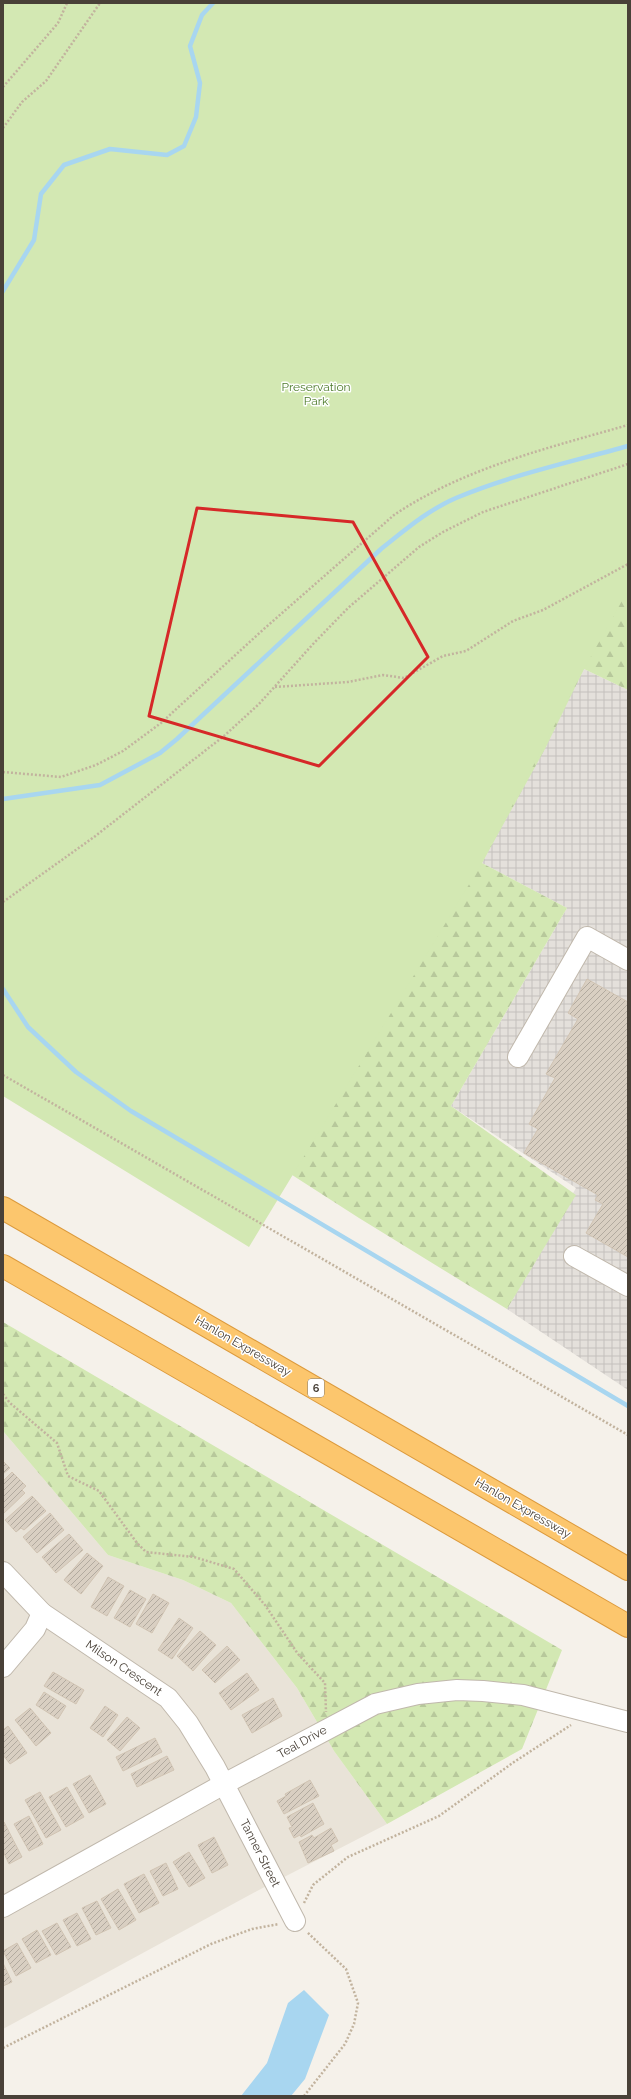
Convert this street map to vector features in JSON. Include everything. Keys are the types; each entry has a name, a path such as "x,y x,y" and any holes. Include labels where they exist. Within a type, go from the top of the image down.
{"highway":[{"name":"Hanlon Expressway","path":"3,1208 628,1569"},
{"path":"3,1266 628,1626"}],"street":[{"path":"518,1057 586,937 628,960"},
{"path":"574,1256 628,1286"},
{"name":"Milson Crescent","path":"3,1572 42,1613 168,1698 188,1723 224,1784"},
{"path":"3,1667 35,1629 42,1613"},
{"name":"Teal Drive","path":"3,1907 224,1784 327,1728 375,1704 418,1694 457,1690 523,1695 592,1711 628,1722"},
{"name":"Tanner Street","path":"224,1784 295,1921"}],"path":[{"path":"3,87 58,23 68,3"},
{"path":"3,128 22,102 46,81 100,3"},
{"path":"3,772 61,777 96,765 123,751 161,723 265,628 394,515 416,500 470,474 553,446 628,425"},
{"path":"3,902 94,837 186,766 242,720 348,608 400,562 431,539 483,512 628,464"},
{"path":"274,687 348,682 383,675 404,678 443,656 466,651 513,621 543,610 628,564"},
{"path":"3,1075 628,1436"},
{"path":"3,1394 10,1402 57,1443 68,1476 99,1491 137,1543 146,1552 194,1557 234,1569 265,1604 298,1654 325,1683 327,1728"},
{"path":"295,1921 313,1885 348,1856 439,1816 514,1762 592,1711"},
{"path":"3,2048 210,1944 252,1929 295,1921"},
{"path":"295,1921 346,1969 358,2003 354,2024 345,2044 304,2096"}],"highlighted area":[{"path":"197,508 353,522 428,657 319,766 149,716"}],"shaded area":[{"path":"584,669 628,690 628,1390 507,1309 576,1188 451,1106 567,908 482,863"},
{"path":"3,1431 108,1555 183,1580 231,1603 297,1688 334,1751 387,1824 257,1891 3,2029"}],"green space":[{"name":"Preservation Park","path":"3,3 628,3 628,590 584,669 482,863 249,1247 3,1096"},
{"path":"628,491 628,690 584,669 545,749 482,863 567,908 451,1106 576,1195 507,1309 359,1218 185,1106"},
{"path":"3,1322 562,1650 522,1749 387,1824 334,1751 297,1688 231,1603 183,1580 108,1555 3,1431"}],"water":[{"path":"304,1990 329,2015 305,2079 291,2096 241,2096 267,2063 288,2003"}],"building":[{"path":"587,979 628,1002 628,1257 586,1233 603,1204 595,1200 598,1195 524,1153 538,1129 529,1124 555,1078 546,1074 578,1019 568,1013"},
{"path":"3,1461 10,1468 3,1474"},
{"path":"12,1472 26,1486 22,1490 25,1493 3,1514 3,1481"},
{"path":"32,1496 46,1511 24,1530 21,1528 16,1532 5,1520"},
{"path":"50,1513 64,1530 37,1553 23,1537"},
{"path":"69,1534 83,1550 56,1573 42,1557"},
{"path":"87,1553 103,1566 81,1594 64,1580"},
{"path":"108,1577 124,1586 107,1616 91,1607"},
{"path":"130,1590 146,1599 130,1627 114,1618"},
{"path":"153,1594 169,1603 152,1633 136,1624"},
{"path":"179,1618 193,1628 172,1659 158,1650"},
{"path":"200,1631 216,1645 193,1671 177,1656"},
{"path":"227,1646 240,1660 215,1683 202,1670"},
{"path":"53,1672 84,1690 76,1704 44,1686"},
{"path":"247,1673 259,1690 231,1710 219,1693"},
{"path":"44,1692 66,1706 58,1719 36,1705"},
{"path":"273,1698 282,1716 252,1733 242,1715"},
{"path":"105,1706 118,1715 103,1737 90,1728"},
{"path":"30,1708 51,1733 36,1746 15,1720"},
{"path":"127,1717 140,1728 120,1751 107,1740"},
{"path":"8,1726 27,1753 10,1764 3,1755 3,1730"},
{"path":"155,1738 162,1752 123,1771 116,1757"},
{"path":"167,1756 174,1770 137,1787 131,1774"},
{"path":"90,1775 106,1804 89,1813 73,1784"},
{"path":"310,1780 319,1796 284,1814 277,1801 286,1796 285,1794"},
{"path":"67,1787 84,1817 66,1827 49,1797"},
{"path":"40,1792 61,1830 46,1838 25,1800"},
{"path":"313,1803 324,1824 301,1837 300,1835 294,1838 289,1828 292,1827 287,1817"},
{"path":"29,1816 43,1844 29,1851 14,1824"},
{"path":"4,1822 22,1857 9,1864 3,1851"},
{"path":"331,1828 338,1841 331,1845 334,1851 308,1863 299,1842 312,1835 314,1838"},
{"path":"214,1837 228,1865 212,1873 198,1845"},
{"path":"189,1852 205,1878 189,1887 173,1862"},
{"path":"166,1863 178,1889 163,1896 150,1871"},
{"path":"144,1874 159,1903 139,1913 124,1884"},
{"path":"118,1889 136,1920 119,1930 101,1899"},
{"path":"97,1901 111,1928 96,1935 82,1908"},
{"path":"77,1913 91,1939 77,1946 63,1920"},
{"path":"57,1923 71,1947 56,1955 42,1931"},
{"path":"37,1930 51,1955 36,1963 22,1939"},
{"path":"17,1943 31,1968 16,1976 3,1951"},
{"path":"3,1963 12,1982 3,1986"}],"waterway":[{"path":"3,291 34,240 41,194 64,165 110,149 167,155 184,146 196,117 200,83 190,46 202,15 213,3"},
{"path":"3,799 100,785 160,753 177,739 381,549 436,508 456,498 498,482 628,446"},
{"path":"3,989 28,1027 76,1072 131,1111 628,1406"}]}
